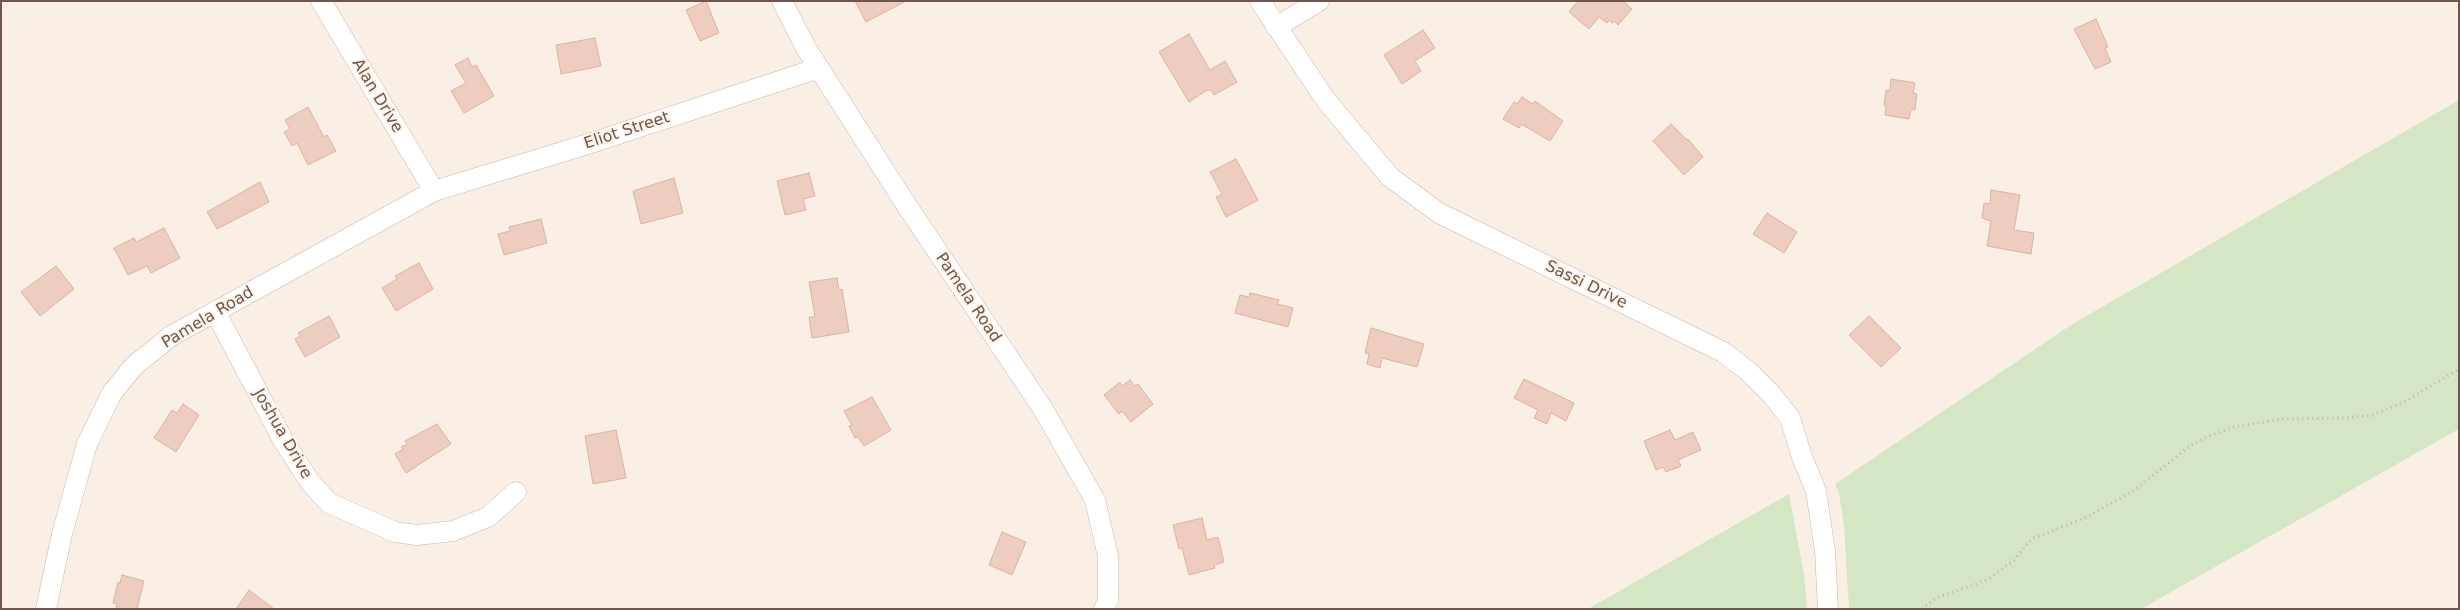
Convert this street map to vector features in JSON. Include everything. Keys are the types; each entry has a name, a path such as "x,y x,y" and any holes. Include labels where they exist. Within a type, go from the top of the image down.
{"street":[{"name":"Alan Drive","path":"321,1 434,191"},
{"name":"Pamela Road","path":"782,1 819,68 906,206 1043,409 1095,500 1108,556 1108,600 1104,609"},
{"name":"Sassi Drive","path":"1260,1 1325,99 1390,177 1439,213 1723,352 1748,371 1771,394 1790,418 1802,457 1816,491 1825,551 1828,609"},
{"path":"1276,27 1319,1"},
{"name":"Eliot Street","path":"434,191 588,144 819,68"},
{"name":"Pamela Road","path":"46,609 62,534 86,444 112,393 134,366 171,336 434,191"},
{"name":"Joshua Drive","path":"215,311 283,440 310,482 329,503 395,532 418,535 453,531 488,517 516,492"}],"path":[{"path":"1922,609 1936,598 1989,579 2014,560 2034,538 2087,517 2136,489 2191,445 2212,434 2234,427 2281,419 2345,418 2372,415 2406,401 2459,370"}],"green space":[{"path":"2459,100 2459,429 2141,609 1849,609 1844,525 1839,493 1835,484 2071,325"},
{"path":"1789,494 1804,574 1807,609 1588,609"}],"building":[{"path":"706,1 719,33 700,41 686,10"},
{"path":"855,1 906,1 866,22"},
{"path":"1578,1 1623,1 1632,9 1618,25 1614,21 1612,23 1609,20 1607,23 1599,17 1589,29 1569,12"},
{"path":"2096,19 2108,47 2105,48 2111,62 2095,69 2074,29"},
{"path":"1423,30 1435,48 1415,61 1421,71 1402,84 1384,55"},
{"path":"1189,34 1210,70 1225,61 1237,82 1214,95 1211,90 1207,90 1189,102 1159,52"},
{"path":"595,38 601,66 561,74 556,45"},
{"path":"468,58 472,67 476,65 494,96 464,113 451,91 466,83 455,65"},
{"path":"1891,79 1915,83 1913,93 1917,94 1915,110 1911,109 1909,119 1885,115 1886,90 1890,90"},
{"path":"1522,97 1533,104 1535,101 1563,121 1550,141 1521,124 1519,128 1503,119 1514,102 1517,104"},
{"path":"308,107 324,137 327,135 336,151 308,165 297,143 292,146 284,132 290,129 285,120"},
{"path":"1671,124 1688,139 1703,157 1684,175 1653,141"},
{"path":"1236,159 1258,200 1226,217 1216,197 1222,194 1210,172"},
{"path":"809,173 815,196 803,199 806,210 785,215 777,181"},
{"path":"674,178 683,213 641,224 633,191"},
{"path":"260,182 269,202 217,229 207,212"},
{"path":"1991,190 2020,195 2014,230 2034,233 2031,254 1987,246 1991,221 1982,218 1984,203 1990,204"},
{"path":"1767,213 1797,232 1784,253 1753,234"},
{"path":"541,219 547,243 504,255 498,234 510,231 509,227"},
{"path":"164,228 180,258 151,273 147,266 128,275 114,248 134,238 136,242"},
{"path":"419,263 433,289 396,311 382,288 397,279 395,276"},
{"path":"56,266 74,289 40,316 21,292"},
{"path":"837,278 839,290 842,289 849,332 812,338 809,317 815,317 809,282"},
{"path":"1250,293 1279,300 1277,304 1293,308 1288,327 1235,313 1240,295 1249,297"},
{"path":"329,316 340,337 305,357 295,339 300,336 298,333"},
{"path":"1869,316 1901,348 1881,367 1849,335"},
{"path":"1371,328 1424,344 1417,367 1382,358 1380,368 1367,364 1369,354 1365,353"},
{"path":"1524,379 1574,403 1566,421 1551,413 1547,424 1534,418 1538,410 1514,398"},
{"path":"1130,380 1135,386 1138,384 1153,404 1131,422 1122,411 1119,414 1104,395 1120,382 1122,386"},
{"path":"872,397 891,430 864,446 858,437 855,438 849,426 852,425 844,411"},
{"path":"183,404 199,415 176,452 154,438 172,410 177,413"},
{"path":"437,424 451,444 406,473 395,454 403,449 401,447 407,444 405,441"},
{"path":"616,430 626,478 593,484 585,436"},
{"path":"1670,430 1675,440 1693,432 1701,450 1678,460 1681,466 1666,472 1663,467 1656,470 1644,441"},
{"path":"1202,518 1207,540 1218,537 1224,562 1214,565 1215,568 1189,575 1182,548 1179,549 1173,525"},
{"path":"1002,532 1026,542 1012,575 989,565"},
{"path":"122,575 144,581 137,609 116,609 117,604 113,603 118,582 120,583"},
{"path":"249,590 274,609 236,609"}]}
